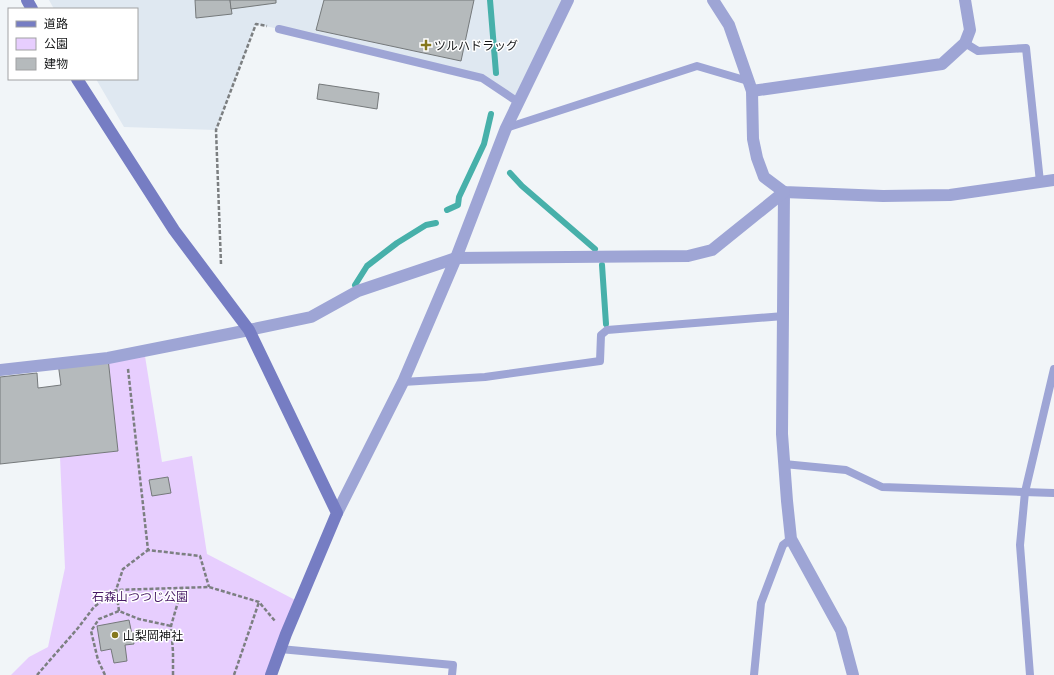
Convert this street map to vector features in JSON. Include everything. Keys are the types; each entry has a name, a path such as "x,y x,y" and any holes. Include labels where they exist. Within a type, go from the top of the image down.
{"street":[{"path":"271,675 280,648 337,513 403,382 456,258 506,128 568,0"},
{"path":"713,0 729,25 750,86 753,139 757,158 764,177 784,192 883,196 950,195 1054,180"},
{"path":"750,86 942,64 965,43 970,30 965,0"},
{"path":"78,80 174,230 249,330 337,513"},
{"path":"0,370 108,358 311,316 358,291 456,258 688,256 712,250 784,192"},
{"path":"784,192 782,434 791,539 841,630 853,675"}],"lane":[{"path":"280,29 482,78 518,102"},
{"path":"965,43 978,51 1026,48 1040,182"},
{"path":"506,128 697,66 750,86"},
{"path":"403,382 484,377 600,361 600,335 607,330 784,316"},
{"path":"1030,675 1020,545 1025,492 1054,370"},
{"path":"784,464 846,470 882,487 1054,494"},
{"path":"754,675 761,603 782,545 791,539"},
{"path":"280,648 453,665 452,675"}],"path":[{"path":"221,270 216,130 256,24 280,29"},
{"path":"126,354 148,550"},
{"path":"118,611 116,590 123,569 148,550 200,556 209,588"},
{"path":"173,675 171,626 182,588"},
{"path":"37,675 78,628 94,607 116,590 209,588 259,602 286,634"},
{"path":"234,675 259,602"},
{"path":"105,675 98,660 91,631 99,619 118,611 139,619 171,626"}],"shaded area":[{"path":"49,0 568,0 518,102 482,78 256,24 216,130 124,127 97,80 138,80 138,8 53,8"}],"green space":[{"name":"石森山つつじ公園","path":"144,350 162,462 192,456 207,554 299,602 271,675 11,675 29,657 48,647 65,568 60,457 118,451 108,358"}],"building":[{"path":"195,0 230,0 232,14 196,18"},
{"path":"230,0 276,0 276,3 231,9"},
{"name":"ツルハドラッグ","path":"324,0 474,0 461,61 316,30"},
{"path":"319,84 379,93 377,109 317,99"},
{"path":"108,358 118,451 0,464 0,377 37,373 38,388 61,385 58,363"},
{"path":"168,477 171,493 152,496 149,480"},
{"name":"山梨岡神社","path":"129,620 134,644 125,645 127,661 114,663 111,649 101,651 97,626"}],"waterway":[{"path":"490,0 496,73"},
{"path":"447,210 458,205 459,197 484,144 491,114"},
{"path":"510,173 522,186 595,249"},
{"path":"355,285 367,266 397,243 426,225 436,223"},
{"path":"602,265 606,324"}],"place":[{"name":"ツルハドラッグ","path":"426,45"},
{"name":"山梨岡神社","path":"115,635"}]}
